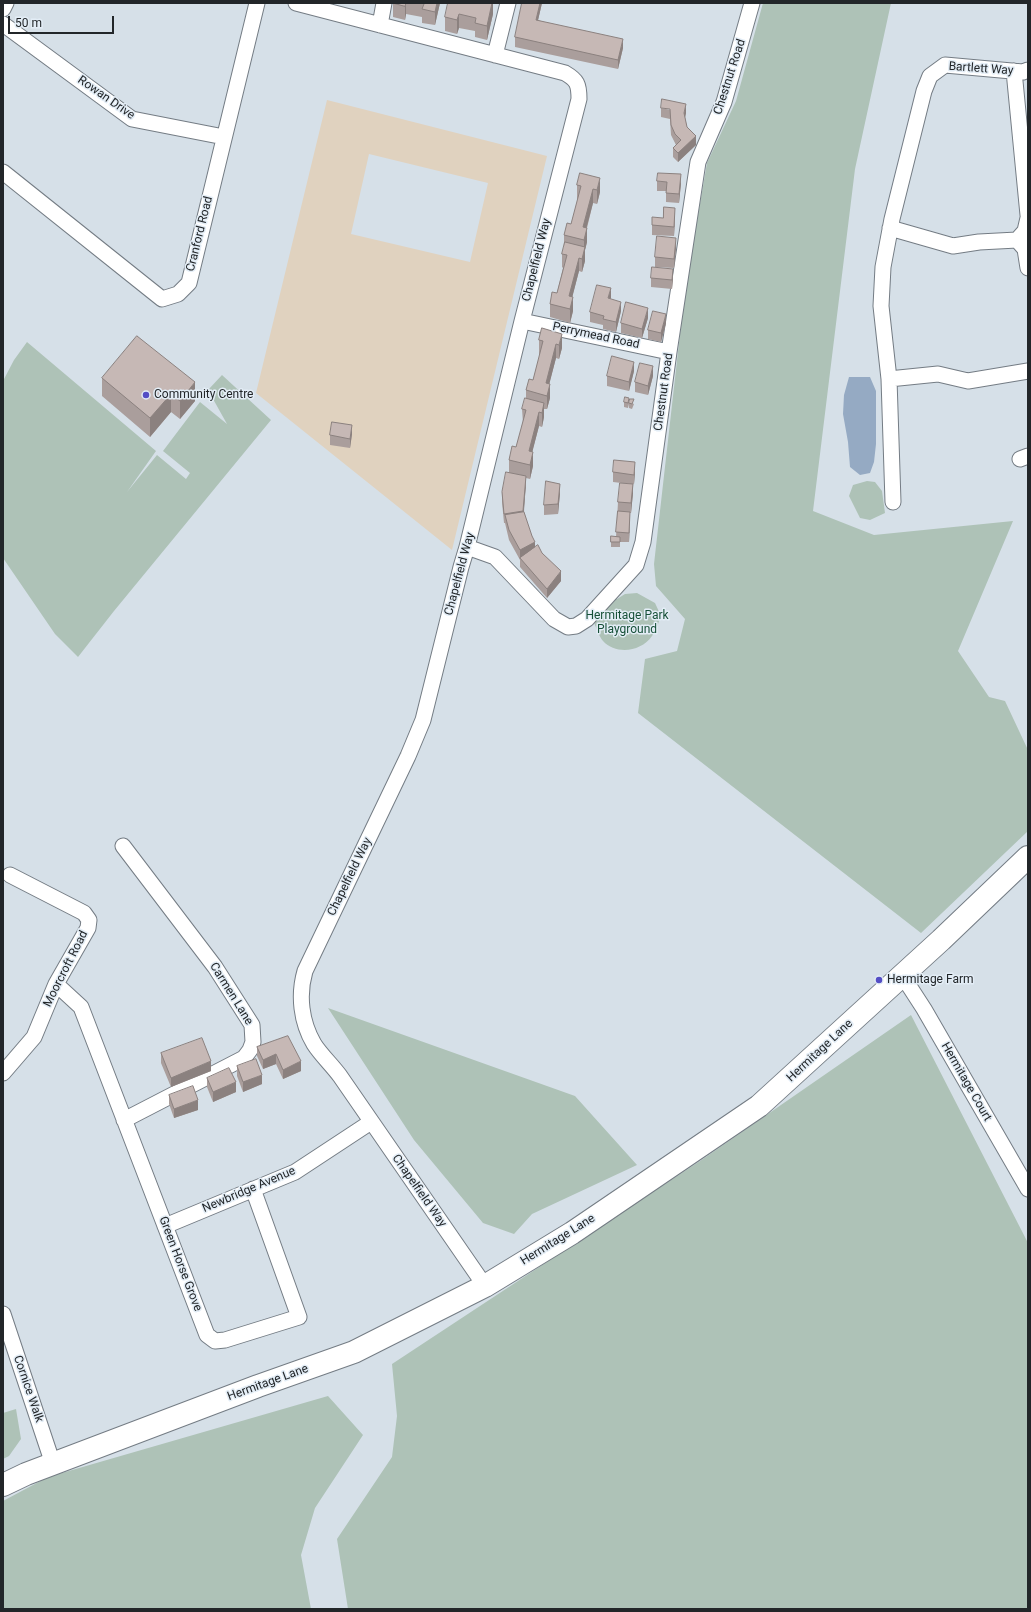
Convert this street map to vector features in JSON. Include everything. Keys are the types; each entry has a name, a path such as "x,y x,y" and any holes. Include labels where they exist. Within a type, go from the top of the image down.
{"main road":[{"name":"Hermitage Lane","path":"3,1485 26,1474 258,1386 354,1352 485,1286 572,1233 759,1106 1028,857"}],"street":[{"path":"3,9 6,3"},
{"name":"Cranford Road","path":"3,172 162,299 178,294 189,283 257,3"},
{"name":"Chapelfield Way","path":"296,3 565,73 574,78 579,88 579,99 423,720 416,739 305,971 301,983 302,1013 314,1044 340,1076 485,1286"},
{"path":"380,25 384,3"},
{"path":"495,54 508,3"},
{"name":"Chestnut Road","path":"467,547 495,556 561,624 568,627 576,626 587,619 636,565 643,542 669,352 698,162 724,102 752,3"},
{"name":"Rowan Drive","path":"3,24 132,119 224,137"},
{"name":"Bartlett Way","path":"893,502 889,379 881,306 883,266 890,228 924,91 930,76 944,66 1021,71"},
{"path":"890,228 953,246 978,242 1017,240 1025,231 1028,217 1021,71"},
{"path":"1017,240 1025,249 1028,268"},
{"name":"Perrymead Road","path":"522,321 669,352"},
{"path":"889,379 938,374 968,381 1028,371"},
{"name":"Carmen Lane","path":"123,846 215,967 252,1025 253,1042 250,1050 244,1058 124,1120"},
{"name":"Moorcroft Road","path":"3,1073 34,1037 56,984 88,928 89,920 84,913 10,875"},
{"name":"Hermitage Court","path":"902,975 924,1009 1028,1189"},
{"name":"Green Horse Grove","path":"56,984 81,1007 207,1335 214,1341 225,1340 299,1317 253,1189"},
{"name":"Newbridge Avenue","path":"165,1226 295,1172 371,1122"},
{"name":"Cornice Walk","path":"3,1314 53,1464"}],"shaded area":[{"path":"327,100 547,156 452,550 256,393","holes":["369,154 488,183 470,262 351,234"]}],"green space":[{"path":"763,3 891,3 855,169 813,511 874,535 1013,521 958,651 989,697 1005,701 1028,750 1028,831 921,933 638,713 645,659 677,651 685,619 656,586 654,564 685,290 707,163 736,101"},
{"path":"27,342 156,451 127,492 157,455 186,479 190,473 163,451 200,402 227,424 208,390 222,375 271,420 78,657 55,634 3,558 3,381 14,360"},
{"path":"867,481 875,482 882,491 885,513 870,520 860,518 849,496 853,485"},
{"name":"Hermitage Park Playground","path":"637,593 655,603 661,616 655,631 642,646 628,650 621,650 608,645 601,639 593,621 612,599 617,599 625,594"},
{"path":"328,1008 575,1096 637,1165 532,1214 514,1234 483,1223 414,1140"},
{"path":"911,1015 1028,1243 1028,1609 348,1609 337,1539 392,1457 397,1416 392,1364 700,1161"},
{"path":"328,1396 363,1435 315,1508 301,1555 311,1609 3,1609 3,1501 48,1477"},
{"path":"16,1409 21,1439 9,1456 3,1459 3,1413"}],"water":[{"path":"849,377 870,377 876,391 876,444 874,462 870,473 860,475 850,467 848,442 843,414 844,395"}],"building":[{"path":"393,3 406,3 405,6"},
{"path":"420,3 437,3 435,12 422,9 424,4"},
{"path":"448,3 492,3 487,26 475,23 476,18 459,14 457,20 445,17"},
{"path":"522,3 540,3 536,20 623,39 618,60 515,37"},
{"path":"662,99 686,104 684,113 687,127 696,136 678,153 673,148 681,140 675,134 671,125 670,109 661,108"},
{"path":"580,173 600,178 597,190 593,189 583,227 587,228 584,240 564,235 567,223 571,224 581,186 577,185"},
{"path":"658,173 681,174 679,194 666,193 667,182 657,181"},
{"path":"664,207 675,208 674,227 652,225 652,217 663,218"},
{"path":"657,236 676,238 674,259 655,257"},
{"path":"565,242 585,247 582,259 579,258 569,296 573,297 570,309 550,304 552,292 557,293 567,255 562,254"},
{"path":"652,267 673,269 672,280 651,278"},
{"path":"597,285 611,288 608,298 621,302 616,322 603,319 604,316 590,312"},
{"path":"626,302 648,308 642,329 621,323"},
{"path":"653,311 666,314 661,333 648,330"},
{"path":"542,328 562,334 559,345 556,344 546,383 550,384 547,396 526,390 529,379 533,380 543,341 539,340"},
{"path":"137,336 195,382 180,401 171,394 150,418 102,378"},
{"path":"612,356 634,362 629,382 607,376"},
{"path":"640,363 653,366 648,386 635,382"},
{"path":"625,397 629,398 628,403 624,402"},
{"path":"525,398 544,403 542,413 539,412 529,451 533,452 530,465 509,460 512,446 516,447 526,410 522,409"},
{"path":"630,399 634,399 632,404 629,403"},
{"path":"332,422 352,425 350,439 330,435"},
{"path":"614,460 635,462 634,475 613,472"},
{"path":"506,472 526,476 523,511 504,514 502,492"},
{"path":"546,481 560,484 558,504 544,505"},
{"path":"620,483 633,484 631,503 618,502"},
{"path":"618,511 630,512 629,533 616,532"},
{"path":"524,512 535,542 520,550 509,530 505,515"},
{"path":"611,536 620,537 620,542 611,542"},
{"path":"538,545 542,553 561,571 547,589 520,558"},
{"path":"288,1036 301,1061 283,1070 276,1054 263,1060 257,1047"},
{"path":"202,1038 211,1061 171,1078 161,1053"},
{"path":"256,1059 262,1075 243,1082 237,1066"},
{"path":"229,1068 236,1082 213,1092 207,1078"},
{"path":"193,1086 198,1100 174,1109 169,1095"}],"place":[{"name":"Community Centre","path":"146,395"},
{"name":"Hermitage Farm","path":"879,980"}]}
